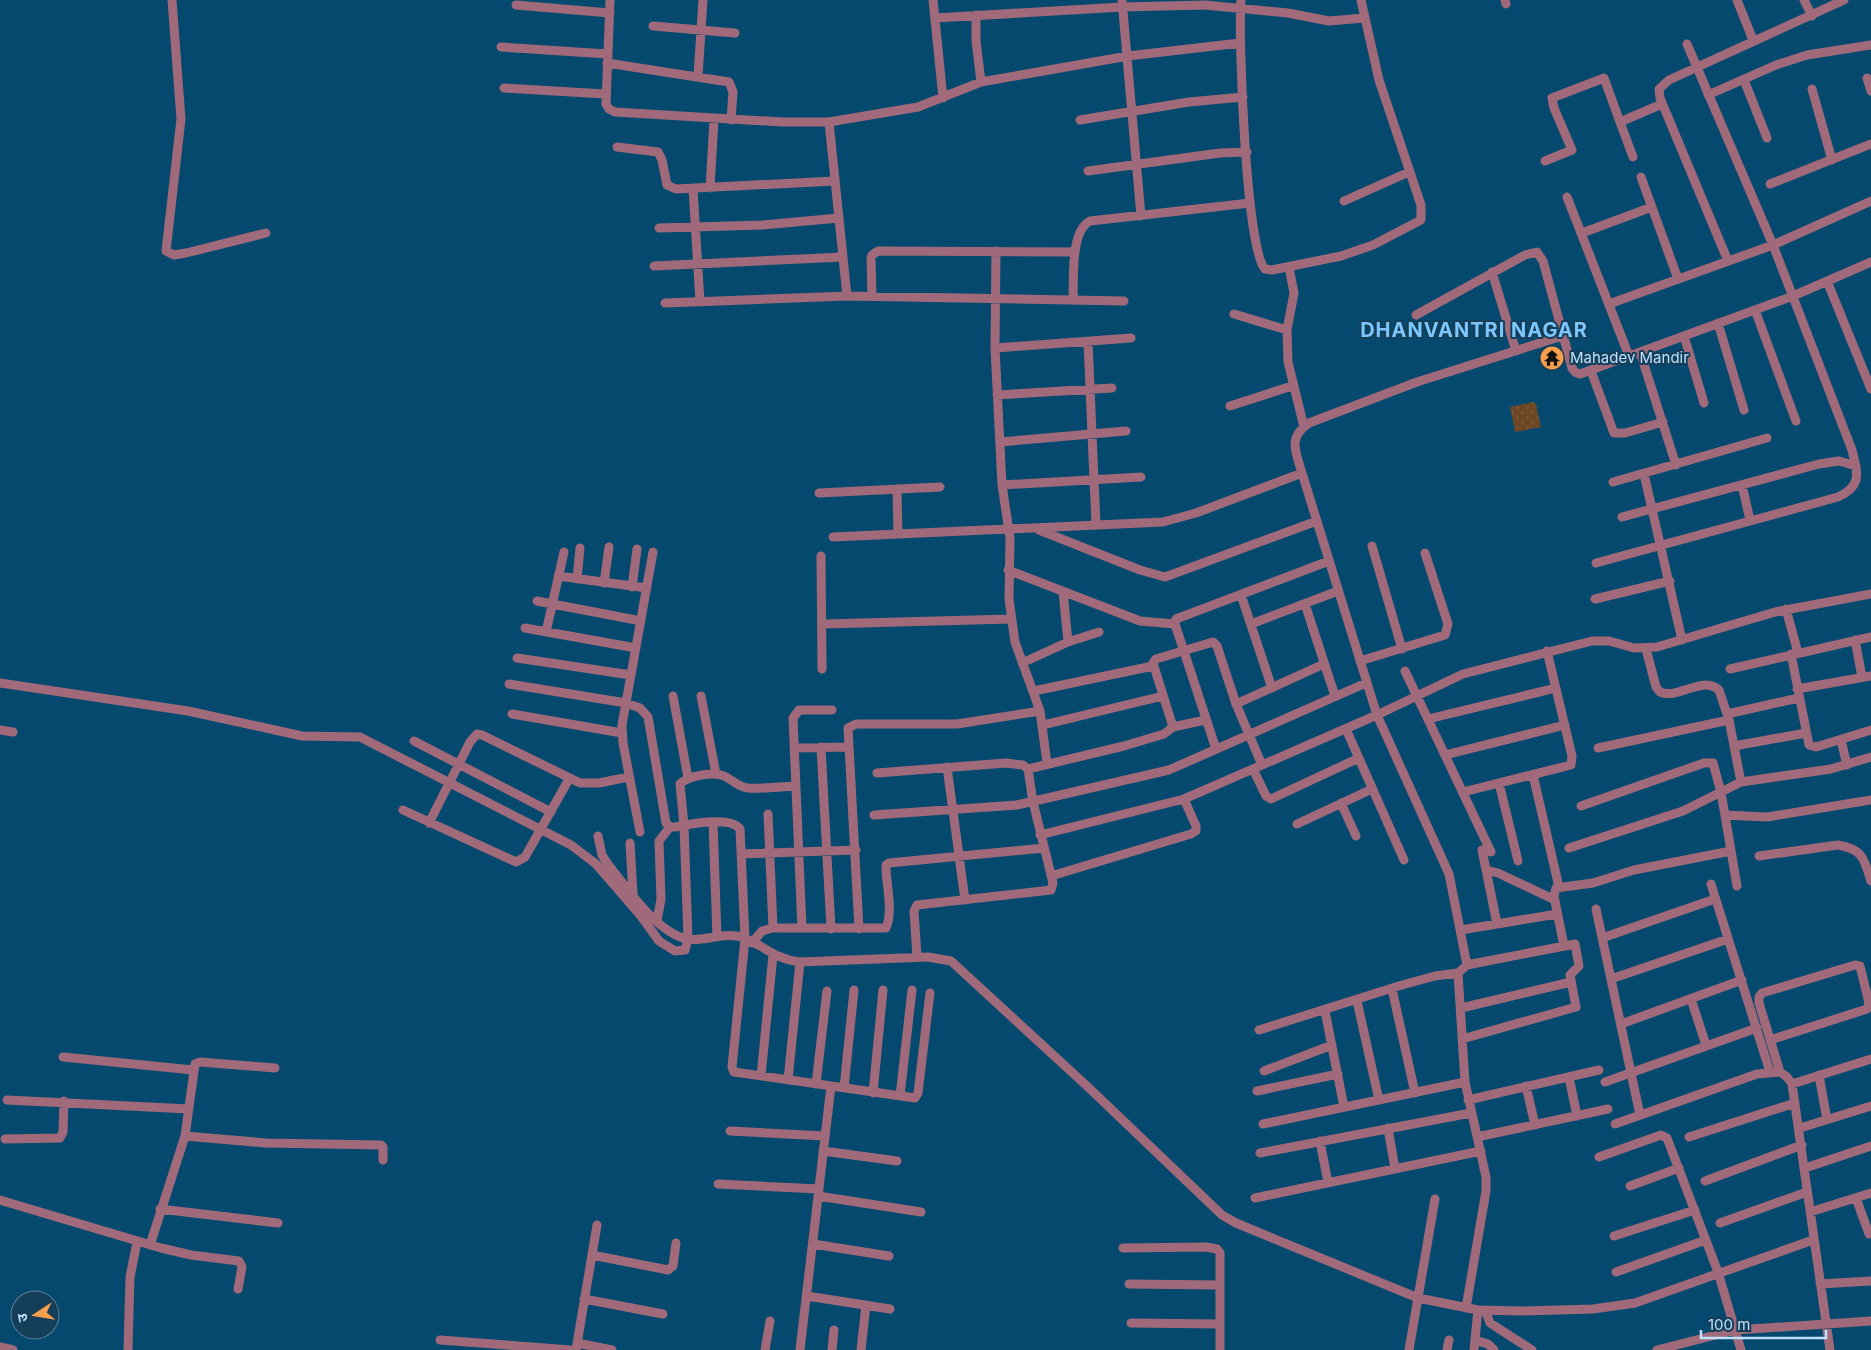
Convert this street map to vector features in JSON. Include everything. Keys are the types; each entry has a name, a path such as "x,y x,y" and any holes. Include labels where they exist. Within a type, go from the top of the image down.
{"street":[{"path":"172,0 181,118 166,250 174,255 186,254 266,233"},
{"path":"610,0 605,94 609,110 714,119 829,122 918,107 981,82 1128,56 1240,43"},
{"path":"698,76 703,0"},
{"path":"933,0 942,98"},
{"path":"1241,4 1240,43 1250,203 1259,261 1262,266 1272,270 1349,253 1373,245 1422,220 1423,212 1379,80 1361,0"},
{"path":"1737,0 1754,40"},
{"path":"1804,0 1812,16"},
{"path":"1728,261 1658,93 1662,85 1754,40 1812,16 1844,0"},
{"path":"935,18 1122,3 1241,4 1329,21 1364,18"},
{"path":"1122,3 1141,216"},
{"path":"516,5 610,13"},
{"path":"976,15 976,41 981,82"},
{"path":"653,26 735,34"},
{"path":"1596,563 1838,496 1850,491 1857,480 1852,450 1793,296 1687,44"},
{"path":"1708,95 1776,66 1818,52 1871,45"},
{"path":"500,47 607,58 722,80 732,86 731,120"},
{"path":"1545,161 1572,150 1554,108 1552,98 1604,78 1633,157"},
{"path":"1867,78 1871,91"},
{"path":"1744,80 1767,138"},
{"path":"504,88 605,94"},
{"path":"1812,89 1832,160"},
{"path":"1080,120 1243,96"},
{"path":"1620,122 1662,104"},
{"path":"710,188 714,119"},
{"path":"829,122 847,296"},
{"path":"1770,184 1871,144"},
{"path":"617,147 658,152 662,160 667,185 676,190 834,176"},
{"path":"1088,171 1220,153 1247,152"},
{"path":"1344,201 1409,172"},
{"path":"1641,177 1678,279"},
{"path":"693,189 700,302"},
{"path":"1568,197 1629,356"},
{"path":"1609,304 1773,245 1871,201"},
{"path":"1073,300 1076,245 1083,224 1250,203"},
{"path":"1582,234 1652,207"},
{"path":"658,228 763,225 839,218"},
{"path":"872,296 871,259 874,253 996,251 1076,245"},
{"path":"996,251 995,348 1002,485 1010,546 1011,619 1015,642 1040,711 1047,764"},
{"path":"1416,315 1492,272 1532,252 1540,254 1562,336 1575,372 1580,374 1793,296 1871,262"},
{"path":"654,266 843,257"},
{"path":"1289,267 1294,303 1288,330 1288,362 1292,386 1304,427"},
{"path":"1492,272 1516,351"},
{"path":"1827,281 1871,389"},
{"path":"665,303 847,296 1124,301"},
{"path":"1754,310 1796,421"},
{"path":"1234,314 1288,330"},
{"path":"1718,323 1744,410"},
{"path":"1467,965 1449,874 1377,715 1302,473 1295,447 1296,436 1304,427 1417,382 1562,336"},
{"path":"1684,336 1704,403"},
{"path":"995,348 1131,338"},
{"path":"1088,342 1096,525"},
{"path":"1640,352 1676,465"},
{"path":"1591,371 1614,433 1625,433 1663,422"},
{"path":"1230,406 1292,386"},
{"path":"997,395 1112,388"},
{"path":"1000,442 1126,431"},
{"path":"1613,482 1767,438"},
{"path":"1622,517 1829,462 1839,461 1855,464"},
{"path":"833,537 1163,522 1179,519 1302,473"},
{"path":"1644,474 1682,640"},
{"path":"1002,485 1140,477"},
{"path":"1742,485 1750,520"},
{"path":"819,493 897,491 940,487"},
{"path":"897,491 898,534"},
{"path":"1035,528 1147,573 1165,577 1317,521"},
{"path":"1372,546 1402,650"},
{"path":"604,583 609,547"},
{"path":"577,579 580,548"},
{"path":"632,586 637,549"},
{"path":"546,632 564,552"},
{"path":"640,832 622,733 654,552"},
{"path":"1360,661 1439,639 1448,631 1425,553"},
{"path":"822,556 822,670"},
{"path":"1216,750 1175,624 1176,619 1329,561"},
{"path":"1009,566 1063,592 1140,621 1175,624"},
{"path":"558,576 647,588"},
{"path":"1595,599 1670,581"},
{"path":"1251,624 1338,591"},
{"path":"1063,592 1068,642"},
{"path":"1040,835 1184,799 1346,729 1464,674 1547,651 1600,640 1646,649 1786,609 1871,594"},
{"path":"1241,595 1272,688"},
{"path":"537,601 641,621"},
{"path":"1304,604 1334,696"},
{"path":"1786,609 1794,654 1798,694 1809,745 1812,747 1841,740 1871,730"},
{"path":"823,624 1011,619"},
{"path":"525,628 636,648"},
{"path":"1022,663 1068,642 1099,632"},
{"path":"1730,669 1871,637"},
{"path":"1598,748 1728,717 1798,694 1866,677 1855,640"},
{"path":"1173,727 1153,666 1156,659 1209,642 1216,643 1236,704 1249,735 1266,796 1271,799 1359,758"},
{"path":"1646,649 1656,687 1660,692 1671,694 1707,685 1714,686 1719,690 1728,717 1741,782"},
{"path":"1463,792 1570,765 1572,756 1547,651"},
{"path":"517,658 632,675"},
{"path":"1236,704 1324,664"},
{"path":"1034,691 1153,666"},
{"path":"1405,671 1463,792 1486,851 1486,870 1497,924"},
{"path":"0,683 188,711 302,736 360,738 571,845 596,864 641,916 659,942 667,948 682,951 688,948 684,825 679,787 682,782 688,778 716,774 722,775 742,787 795,786"},
{"path":"874,816 1033,802 1169,770 1366,683"},
{"path":"508,684 626,703 640,708 648,717 665,817 670,827"},
{"path":"1428,719 1556,688"},
{"path":"673,696 688,778"},
{"path":"701,696 716,774"},
{"path":"1043,725 1163,696"},
{"path":"802,928 793,718 796,711 832,710"},
{"path":"860,929 848,728 856,724 957,724 1040,711"},
{"path":"512,714 622,733"},
{"path":"1028,769 1124,746 1164,734 1173,727 1205,720"},
{"path":"1445,755 1565,725"},
{"path":"1346,729 1404,860"},
{"path":"0,730 14,732"},
{"path":"1734,746 1806,733"},
{"path":"429,822 473,737 482,734 569,779 588,784 629,777"},
{"path":"1841,740 1847,765"},
{"path":"414,741 551,812"},
{"path":"821,747 831,928"},
{"path":"794,748 849,747"},
{"path":"1569,848 1683,811 1741,782 1847,765 1871,757"},
{"path":"1581,806 1710,762 1715,767 1721,792 1738,886"},
{"path":"877,773 1006,763 1023,765 1028,769 1033,802 1053,887 1046,892 922,904 914,907 917,957"},
{"path":"947,767 965,900"},
{"path":"1532,775 1559,887"},
{"path":"402,810 516,862 525,857 542,830 569,779"},
{"path":"1499,783 1518,861"},
{"path":"1297,824 1372,789"},
{"path":"1051,876 1191,834 1196,831 1196,826 1184,799"},
{"path":"1725,815 1767,817 1871,800"},
{"path":"1341,803 1356,836"},
{"path":"768,814 773,928"},
{"path":"658,922 661,899 659,841 670,827 713,822 738,826 740,829 749,941 732,1067 734,1072 737,1073 912,1098 917,1096 930,993"},
{"path":"713,822 717,937"},
{"path":"598,836 607,863 633,894 658,922 670,932 688,939 737,936 773,955 800,962 917,957 941,958 958,965 1222,1215 1236,1223 1418,1298 1482,1310 1522,1311 1623,1306 1813,1240"},
{"path":"630,843 633,894"},
{"path":"1759,856 1838,844 1859,852 1864,859 1871,881"},
{"path":"749,941 762,931 773,928 886,928 888,923 886,865 894,862 1044,848"},
{"path":"741,854 856,850"},
{"path":"1564,946 1554,891 1559,887 1593,882 1634,870 1731,851"},
{"path":"1486,870 1498,873 1555,900"},
{"path":"1711,884 1757,1028 1775,1072"},
{"path":"1602,938 1715,898"},
{"path":"1596,909 1640,1115"},
{"path":"1461,930 1557,914"},
{"path":"1611,979 1728,939"},
{"path":"1259,1030 1435,976 1458,973 1467,965 1574,944 1579,966 1570,972 1576,1007 1462,1039"},
{"path":"761,1076 773,955"},
{"path":"788,1080 800,962"},
{"path":"1770,1040 1867,1009 1869,1003 1860,966 1855,965 1762,992 1759,997 1759,1003 1770,1040 1775,1072"},
{"path":"1458,973 1465,1082 1486,1177 1486,1191 1466,1308"},
{"path":"1620,1024 1742,980"},
{"path":"1461,1008 1572,982"},
{"path":"1392,989 1415,1093"},
{"path":"844,1088 854,990"},
{"path":"873,1092 883,990"},
{"path":"900,1096 912,990"},
{"path":"816,1084 827,991"},
{"path":"1691,999 1706,1045"},
{"path":"1357,1001 1379,1100"},
{"path":"1325,1011 1344,1107"},
{"path":"1605,1082 1757,1028"},
{"path":"1264,1071 1332,1045"},
{"path":"63,1057 193,1070"},
{"path":"1792,1084 1871,1059"},
{"path":"150,1245 185,1136 194,1064 200,1062 275,1068"},
{"path":"1468,1100 1599,1070"},
{"path":"1614,1124 1757,1074 1775,1072 1787,1077 1792,1084 1800,1128 1813,1240 1830,1350"},
{"path":"1257,1091 1338,1074"},
{"path":"1819,1075 1827,1120"},
{"path":"1569,1077 1577,1116"},
{"path":"1263,1124 1465,1082"},
{"path":"800,1350 831,1086"},
{"path":"1526,1086 1535,1125"},
{"path":"7,1100 64,1101 189,1109"},
{"path":"5,1139 60,1138 63,1132 64,1101"},
{"path":"1689,1137 1795,1103"},
{"path":"1800,1128 1871,1106"},
{"path":"1477,1137 1608,1109"},
{"path":"1260,1153 1471,1113"},
{"path":"1388,1128 1395,1168"},
{"path":"730,1131 825,1136"},
{"path":"1599,1158 1661,1135 1667,1138 1718,1272 1741,1350"},
{"path":"185,1136 266,1142 377,1144 383,1147 383,1160"},
{"path":"1320,1141 1328,1183"},
{"path":"1705,1181 1802,1145"},
{"path":"1805,1168 1871,1146"},
{"path":"824,1151 897,1161"},
{"path":"1255,1198 1481,1151"},
{"path":"1630,1186 1678,1168"},
{"path":"718,1184 818,1193 921,1212"},
{"path":"1720,1223 1808,1192"},
{"path":"1810,1212 1871,1193"},
{"path":"1856,1198 1870,1234"},
{"path":"1410,1350 1434,1199"},
{"path":"0,1200 137,1242 191,1255 239,1260 242,1267 238,1290"},
{"path":"160,1209 278,1223"},
{"path":"1614,1236 1695,1210"},
{"path":"575,1348 597,1225"},
{"path":"1616,1272 1706,1240"},
{"path":"128,1350 130,1276 137,1242"},
{"path":"592,1256 668,1270 673,1266 676,1244"},
{"path":"812,1244 889,1256"},
{"path":"1123,1248 1213,1247 1220,1253 1220,1350"},
{"path":"1820,1284 1871,1281"},
{"path":"1129,1284 1220,1285"},
{"path":"807,1296 890,1309"},
{"path":"584,1299 663,1314"},
{"path":"860,1350 866,1305"},
{"path":"1474,1350 1482,1310"},
{"path":"1482,1310 1490,1323 1532,1350"},
{"path":"1657,1350 1735,1330 1871,1321"},
{"path":"765,1350 770,1322"},
{"path":"1131,1324 1220,1324"},
{"path":"832,1350 834,1330"},
{"path":"440,1340 612,1350"},
{"path":"1447,1350 1449,1340"},
{"path":"1475,1340 1488,1344 1494,1350"},
{"path":"0,1347 13,1350"}],"shaded area":[{"path":"1533,402 1536,404 1541,427 1515,432 1510,407"}],"place":[{"name":"Mahadev Mandir","path":"1552,358"}],"district":[{"name":"DHANVANTRI NAGAR","path":"1474,330"}]}
